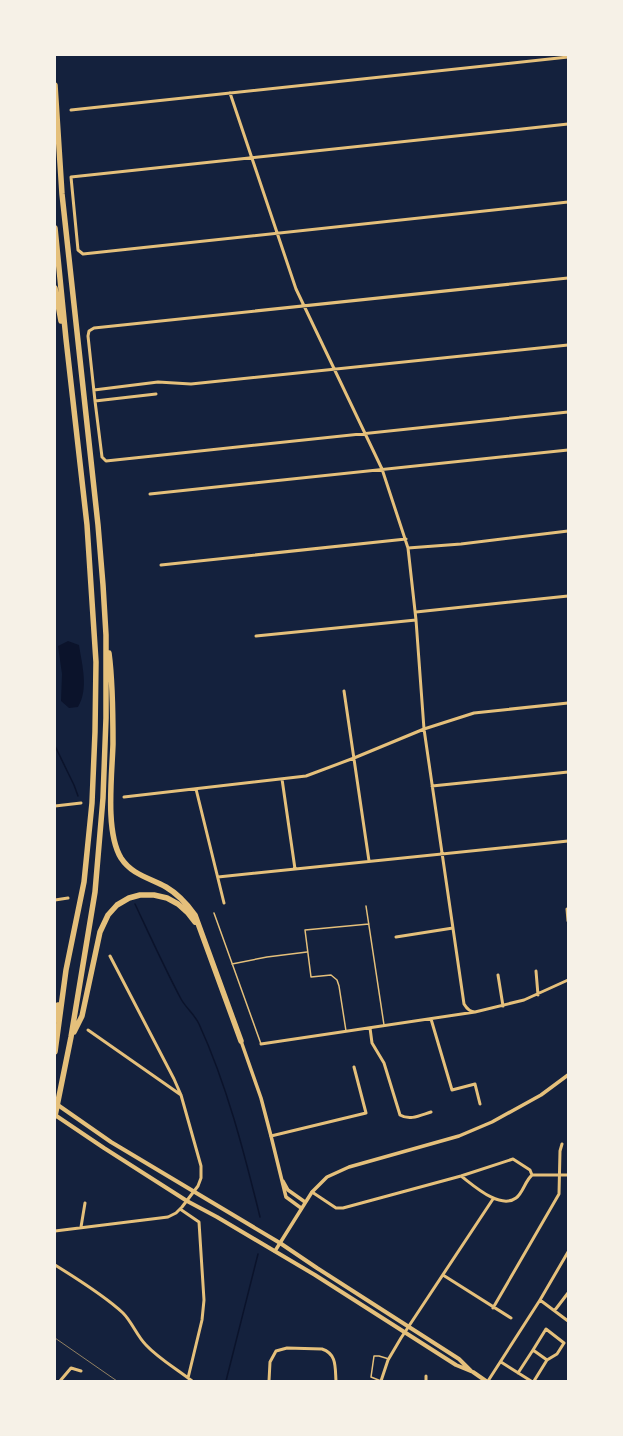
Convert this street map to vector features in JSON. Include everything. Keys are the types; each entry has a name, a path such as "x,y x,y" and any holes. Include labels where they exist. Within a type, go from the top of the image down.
{"highway":[{"path":"55,85 62,194 98,525 106,635 106,718 103,798 95,892 71,1037 55,1116"},
{"path":"55,228 87,525 96,662 92,803 84,882 55,1020"},
{"path":"55,288 57,303 66,339"},
{"path":"106,635 112,676 113,743 111,805 113,835 116,847 121,858 130,869 167,888 185,902 195,915 240,1042"},
{"path":"71,1037 82,1016 100,932 108,915 118,905 129,898 140,895 154,895 166,898 178,904 198,925"},
{"path":"55,1052 66,970"}],"main road":[{"path":"55,1102 111,1142 280,1243 459,1358 473,1372"},
{"path":"55,1116 187,1201 275,1251 456,1365 473,1372 487,1381"}],"street":[{"path":"71,110 568,57"},
{"path":"230,93 276,233 304,306 382,469 406,539 416,612 424,729 432,786 464,1004 471,1012 475,1012"},
{"path":"568,124 71,177 78,250 83,254 568,202"},
{"path":"568,278 94,328 89,331 88,336 102,457 106,461 568,412"},
{"path":"94,390 158,382 191,384 568,344"},
{"path":"95,401 156,394"},
{"path":"150,494 568,450"},
{"path":"408,548 461,544 568,531"},
{"path":"161,565 406,539"},
{"path":"416,612 568,596"},
{"path":"256,636 416,620"},
{"path":"344,691 369,862"},
{"path":"124,797 306,776 424,729 474,713 568,703"},
{"path":"432,786 568,772"},
{"path":"282,779 295,869"},
{"path":"196,789 224,903"},
{"path":"55,806 81,803"},
{"path":"218,877 568,841"},
{"path":"55,900 68,898"},
{"path":"567,909 568,921"},
{"path":"396,937 453,928"},
{"path":"55,1231 168,1217 176,1213 187,1201 194,1192 201,1178 201,1166 181,1095 110,956"},
{"path":"536,971 538,995"},
{"path":"498,975 503,1006"},
{"path":"261,1044 475,1012 503,1006 538,995 568,980"},
{"path":"431,1019 452,1090 475,1084 480,1104"},
{"path":"370,1028 372,1043 384,1063 400,1115 405,1118 411,1118 431,1112"},
{"path":"88,1030 181,1095"},
{"path":"240,1042 261,1098 282,1178 288,1190 305,1202"},
{"path":"271,1136 366,1113 354,1067"},
{"path":"275,1251 312,1192 327,1177 349,1167 442,1142 492,1122 540,1095 568,1075"},
{"path":"493,1308 559,1194 560,1151 562,1144"},
{"path":"312,1192 336,1208 343,1208 461,1176 513,1159 530,1170 532,1175"},
{"path":"461,1176 493,1199 509,1201 516,1198 532,1175"},
{"path":"532,1175 568,1175"},
{"path":"282,1178 282,1187 286,1197 301,1208"},
{"path":"381,1381 389,1359 405,1332 493,1199"},
{"path":"82,1227 85,1203"},
{"path":"180,1209 199,1222 204,1300 202,1320 188,1378"},
{"path":"487,1381 501,1362 540,1300 568,1252"},
{"path":"55,1265 96,1292 123,1313 145,1344 157,1356 192,1381"},
{"path":"443,1275 511,1318"},
{"path":"555,1310 568,1293"},
{"path":"540,1300 568,1321"},
{"path":"518,1373 546,1329 564,1343 557,1354 547,1360 534,1381"},
{"path":"269,1381 270,1362 274,1352 287,1348 322,1349 332,1354 335,1361 336,1381"},
{"path":"533,1350 547,1360"},
{"path":"501,1362 531,1381"},
{"path":"60,1381 71,1368 81,1371"},
{"path":"426,1376 426,1381"}],"lane":[{"path":"366,906 384,1026"},
{"path":"214,912 261,1044"},
{"path":"346,1032 337,980 330,975 311,978 305,930 369,924"},
{"path":"232,964 267,957 307,952"},
{"path":"381,1381 371,1377 374,1356 389,1359"}],"water":[{"path":"68,641 79,645 84,677 83,693 78,707 69,708 61,701 62,674 58,646"}],"waterway":[{"path":"55,746 78,796"},
{"path":"135,904 175,988 197,1021 209,1047 234,1119 260,1217"},
{"path":"226,1381 258,1254"}],"tram line":[{"path":"55,1338 117,1381"}]}
